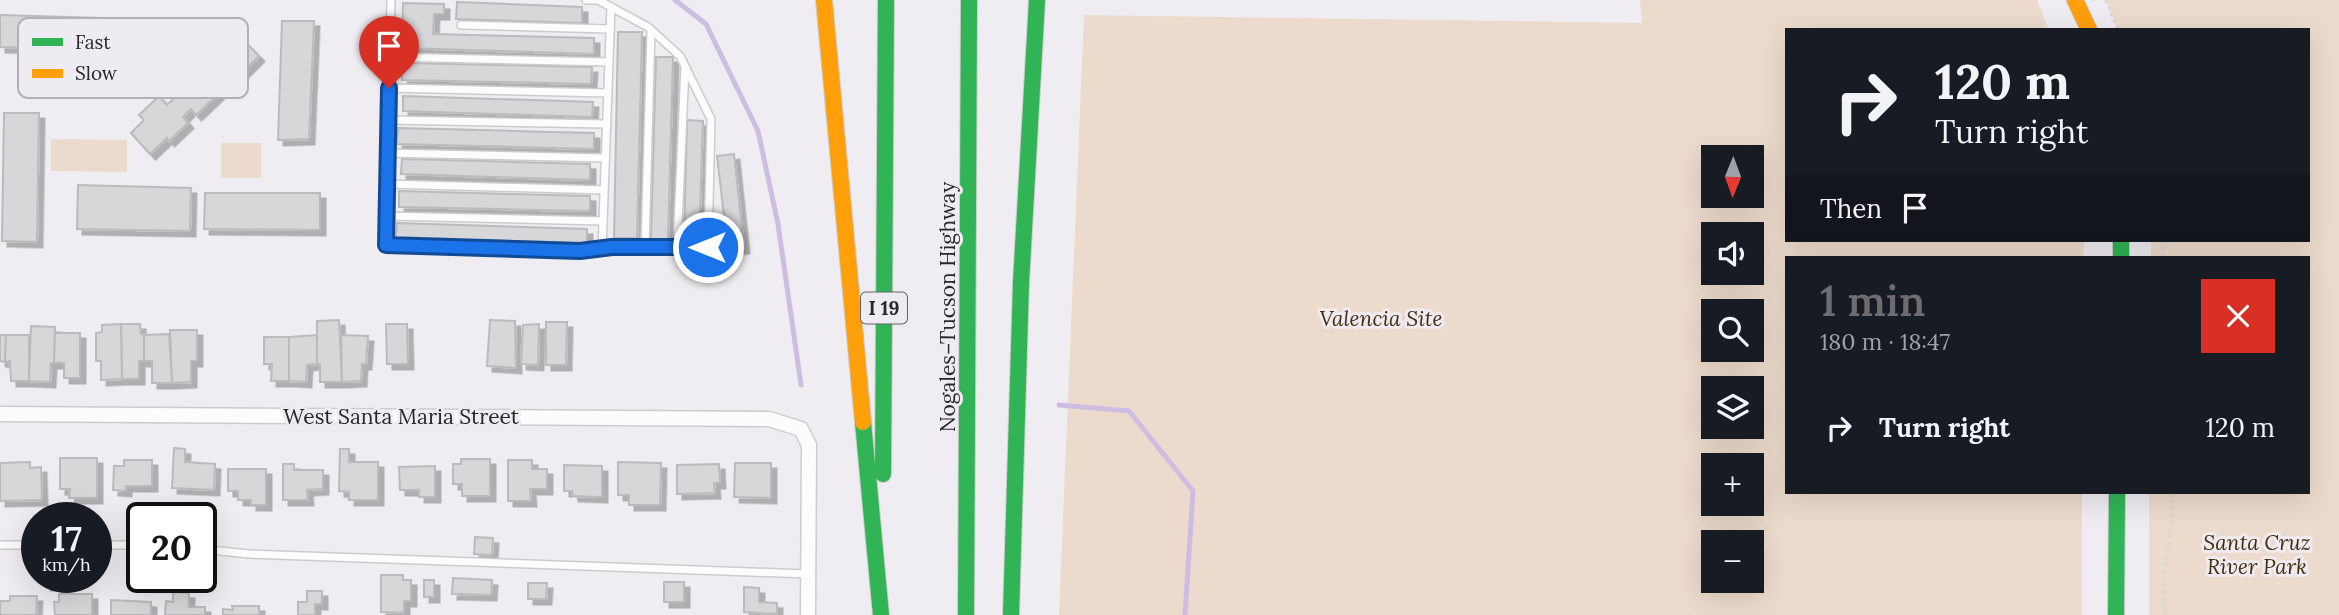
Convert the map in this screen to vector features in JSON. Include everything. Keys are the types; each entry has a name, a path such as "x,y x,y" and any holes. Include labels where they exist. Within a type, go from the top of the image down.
{"main road":[{"path":"824,0 882,615"},
{"name":"I 19","path":"882,615 886,0"},
{"name":"Nogales–Tucson Highway","path":"966,615 970,0"},
{"path":"1011,615 1021,283 1037,0"},
{"path":"2075,0 2088,28"},
{"path":"2116,615 2117,494"}],"street":[{"name":"West Santa Maria Street","path":"0,414 769,419 801,429 808,445 809,574"},
{"path":"808,615 809,574"}],"lane":[{"path":"391,0 386,245 580,251 602,248 708,247 711,119 685,66 680,56 651,30 598,0 586,0"},
{"path":"602,248 611,7"},
{"path":"461,24 610,29"},
{"path":"645,247 651,30"},
{"path":"390,57 609,62"},
{"path":"677,247 685,66"},
{"path":"389,88 608,93"},
{"path":"388,120 607,124"},
{"path":"388,153 606,158"},
{"path":"387,184 604,190"},
{"path":"386,216 603,221"},
{"path":"0,545 21,545"},
{"path":"217,551 809,574"}],"path":[{"path":"2106,0 2117,28"},
{"path":"2165,615 2164,575 2171,529 2171,494"}],"green space":[{"name":"Valencia Site","path":"1640,0 2037,0 2048,28 1785,28 1785,242 2084,242 2083,256 1785,256 1785,494 2082,494 2082,615 1059,615 1084,15 1642,23"},
{"name":"Santa Cruz River Park","path":"2106,0 2339,0 2339,615 2149,615 2149,494 2310,494 2310,256 2151,256 2151,242 2310,242 2310,28 2117,28"},
{"path":"51,139 127,140 127,172 51,171"},
{"path":"221,143 261,143 261,178 221,178"}],"building":[{"path":"457,2 582,7 582,23 456,19"},
{"path":"403,3 444,4 444,14 434,14 433,34 594,38 594,54 402,48"},
{"path":"0,15 102,18 18,18 18,48 0,47"},
{"path":"282,21 314,21 309,139 278,140"},
{"path":"618,32 642,32 637,238 614,238"},
{"path":"248,45 259,56 248,67"},
{"path":"656,57 673,57 668,240 651,240"},
{"path":"402,63 592,67 591,84 402,80"},
{"path":"403,96 593,102 592,117 403,111"},
{"path":"157,98 161,98 167,105 174,98 214,98 196,115 191,109 183,117 188,123 150,154 131,133 144,120 139,115"},
{"path":"4,113 39,113 37,242 2,241"},
{"path":"687,120 703,121 699,241 684,241"},
{"path":"398,128 594,133 594,149 397,144"},
{"path":"734,154 744,248 728,250 717,156"},
{"path":"402,159 590,164 590,180 401,174"},
{"path":"78,185 191,188 190,231 77,229"},
{"path":"399,191 590,196 590,211 399,207"},
{"path":"205,193 320,193 320,230 204,229"},
{"path":"397,223 587,229 587,243 396,238"},
{"path":"339,320 342,382 320,382 320,364 317,364 317,321"},
{"path":"490,320 515,321 516,368 487,366"},
{"path":"546,322 567,322 566,365 546,365"},
{"path":"121,324 140,324 141,334 144,335 144,361 139,361 139,379 122,379"},
{"path":"121,324 122,379 101,380 101,361 96,361 96,333 102,332 102,325"},
{"path":"386,324 407,324 408,364 387,364"},
{"path":"539,324 538,365 521,364 523,325"},
{"path":"31,326 55,327 54,363 51,363 50,382 29,381"},
{"path":"170,330 197,330 197,361 191,361 191,382 172,383"},
{"path":"55,333 80,333 80,378 64,378 64,363 54,363"},
{"path":"169,334 172,383 152,383 152,361 144,361 144,335"},
{"path":"0,335 6,335 5,362 0,361"},
{"path":"6,335 29,335 29,381 11,381 10,361 5,362"},
{"path":"317,335 317,364 307,365 306,382 289,381 289,337"},
{"path":"341,335 368,336 366,364 362,364 361,381 342,382"},
{"path":"264,337 289,337 289,381 271,381 272,364 264,364"},
{"path":"174,448 185,449 185,462 215,464 214,490 172,488"},
{"path":"340,449 349,449 349,462 378,462 378,500 349,500 349,492 339,491"},
{"path":"60,458 97,458 97,498 69,498 70,489 60,489"},
{"path":"461,459 490,459 490,496 462,496 462,484 453,484 453,464 461,464"},
{"path":"124,460 152,460 152,486 126,486 126,491 113,490 114,466 124,466"},
{"path":"508,460 532,460 532,469 547,469 547,489 530,489 531,501 508,501"},
{"path":"30,462 30,468 41,467 42,500 0,501 0,463"},
{"path":"618,462 661,463 660,505 629,505 629,495 618,495"},
{"path":"735,463 771,463 771,498 734,497"},
{"path":"283,464 294,464 294,470 323,470 323,489 307,490 308,500 283,500"},
{"path":"719,464 720,483 714,483 715,493 677,494 677,465"},
{"path":"564,465 602,466 602,497 573,496 572,491 564,491"},
{"path":"435,466 435,497 419,497 419,490 400,490 399,467"},
{"path":"228,469 266,469 266,505 251,505 251,500 238,500 238,491 228,491"},
{"path":"475,537 493,538 492,555 474,554"},
{"path":"381,575 403,575 403,580 411,580 411,601 404,601 404,613 381,612"},
{"path":"453,578 492,580 491,595 452,594"},
{"path":"424,580 434,580 434,597 424,597"},
{"path":"664,582 684,582 684,602 664,602"},
{"path":"528,583 547,583 546,599 528,599"},
{"path":"744,587 759,588 759,602 777,603 777,614 744,612"},
{"path":"307,591 322,591 322,604 315,604 315,615 298,615 298,602 307,602"},
{"path":"173,593 189,593 189,607 205,607 205,615 165,615 166,601 173,602"},
{"path":"59,594 92,594 92,615 55,615 54,602 59,602"},
{"path":"10,596 37,596 36,615 0,615 0,601 10,601"},
{"path":"111,600 151,602 151,615 111,615"},
{"path":"232,606 259,606 259,615 223,615 223,609 233,610"}],"waterway":[{"path":"675,0 706,24 758,131 778,224 801,385"},
{"path":"1059,405 1129,411 1193,491 1185,615"}],"traffic: fast":[{"path":"883,474 886,0"},
{"path":"966,615 969,0"},
{"path":"1011,615 1021,283 1037,0"},
{"path":"2121,242 2121,256"},
{"path":"863,422 881,615"},
{"path":"2116,615 2117,494"}],"traffic: slow":[{"path":"824,0 863,422"},
{"path":"2075,0 2088,28"}],"route":[{"path":"389,88 386,245 580,251 612,247 708,247"}]}
